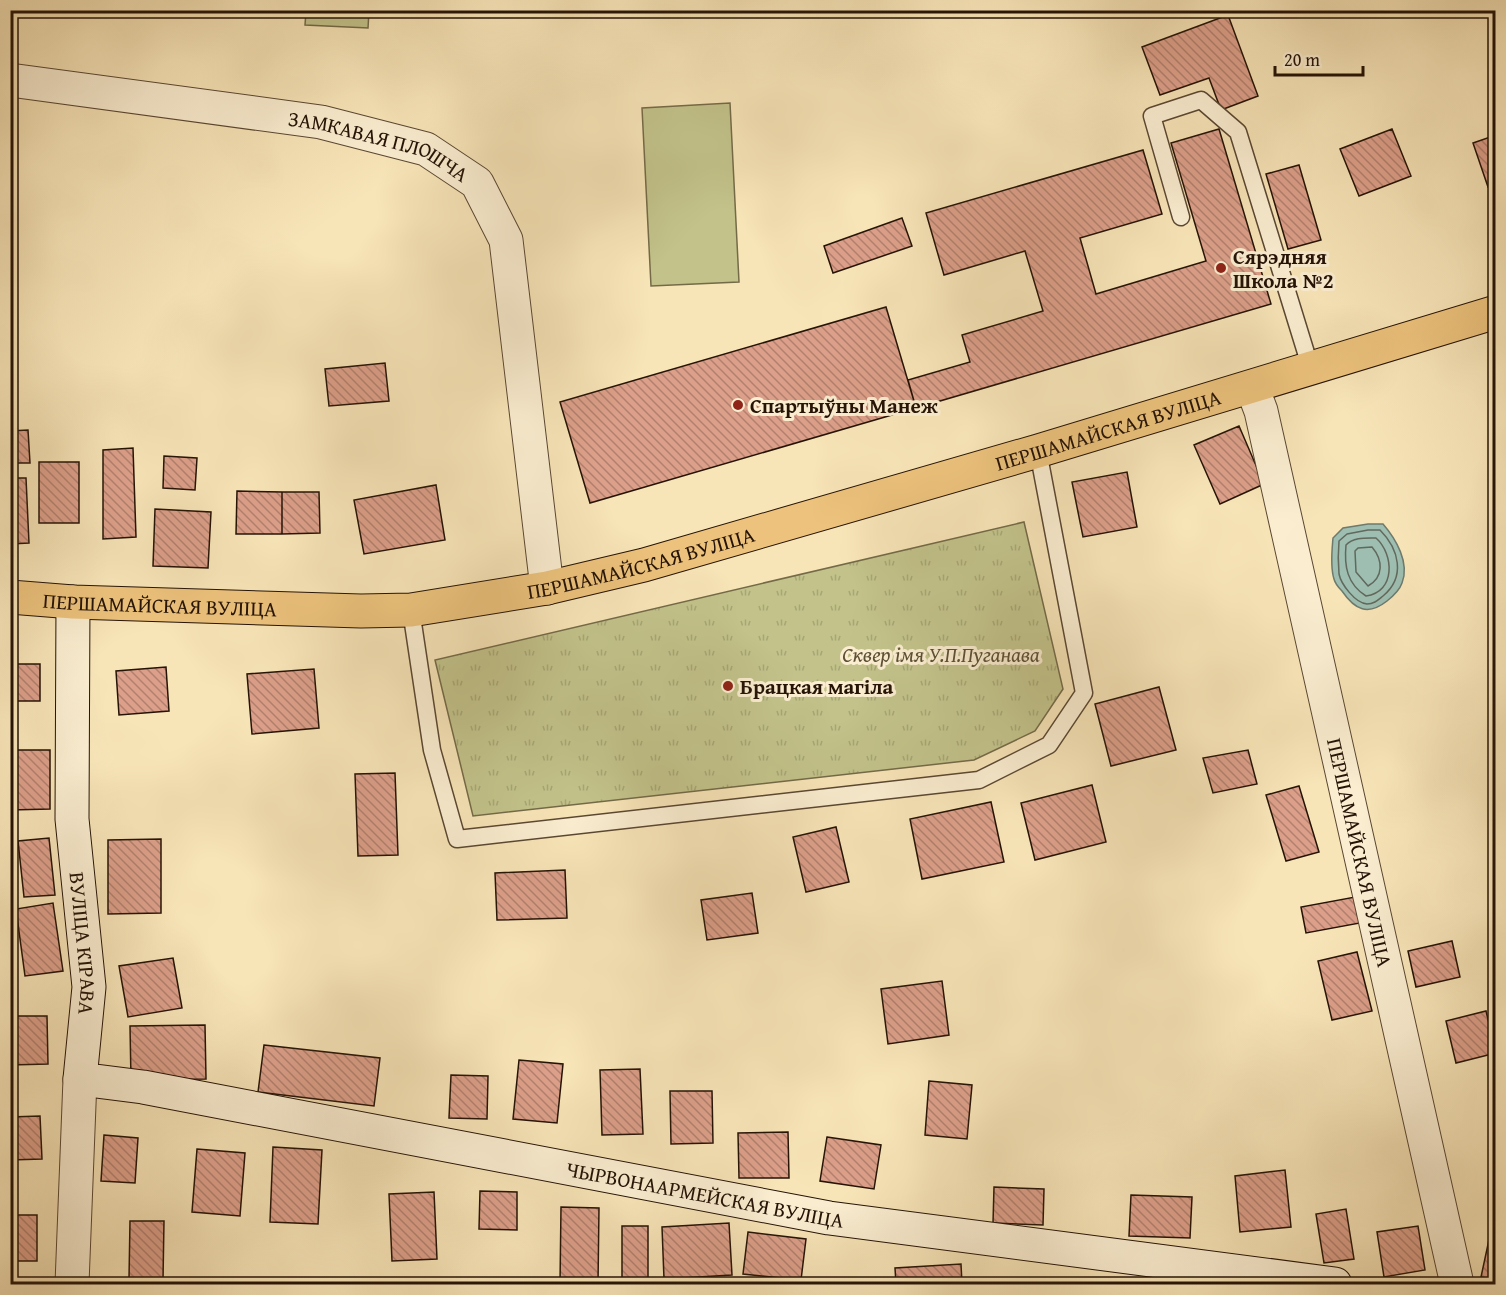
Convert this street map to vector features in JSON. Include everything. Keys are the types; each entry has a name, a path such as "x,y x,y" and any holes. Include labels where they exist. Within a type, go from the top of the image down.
{"main road":[{"name":"ПЕРШАМАЙСКАЯ ВУЛІЦА","path":"10,597 73,602 360,611 411,610 547,588 644,565 1038,451 1496,312"}],"street":[{"name":"ЗАМКАВАЯ ПЛОШЧА","path":"10,81 321,122 426,149 477,183 506,240 547,588"},
{"name":"ПЕРШАМАЙСКАЯ ВУЛІЦА","path":"1252,387 1261,411 1457,1284"},
{"name":"ВУЛІЦА КІРАВА","path":"72,1284 80,1079 89,987 72,819 73,602"},
{"name":"ЧЫРВОНААРМЕЙСКАЯ ВУЛІЦА","path":"80,1079 143,1087 829,1218 1335,1284"}],"lane":[{"path":"1181,217 1152,117 1201,100 1238,132 1311,369"},
{"path":"411,610 432,750 457,839 979,780 1049,745 1084,693 1038,451"}],"green space":[{"path":"306,11 369,11 368,28 305,25"},
{"path":"730,103 739,282 651,286 642,108"},
{"name":"Сквер імя У.П.Пуганава","path":"1024,522 1063,689 1035,731 974,760 473,816 435,660"}],"water":[{"path":"1383,524 1393,537 1403,559 1404,575 1400,588 1387,601 1374,608 1362,609 1352,603 1335,581 1332,558 1333,538 1343,528"}],"building":[{"path":"1228,15 1258,96 1221,110 1209,78 1160,95 1142,47"},
{"name":"Сярэдняя Школа №2","path":"1219,129 1271,304 916,408 908,380 970,362 962,335 1043,311 1025,251 944,275 926,213 1143,150 1162,214 1080,238 1096,294 1206,261 1171,143"},
{"path":"1392,129 1411,176 1359,196 1340,149"},
{"path":"1496,135 1496,184 1488,187 1473,143"},
{"path":"1299,165 1321,240 1288,249 1266,174"},
{"path":"902,218 912,246 833,273 824,246"},
{"name":"Спартыўны Манеж","path":"886,307 916,408 590,503 560,402"},
{"path":"385,363 389,401 329,406 325,369"},
{"path":"1239,426 1264,484 1220,504 1194,445"},
{"path":"28,430 30,463 10,463 10,431"},
{"path":"133,448 136,537 103,539 103,450"},
{"path":"164,456 197,458 195,490 163,488"},
{"path":"39,462 79,462 79,523 39,523"},
{"path":"1127,472 1137,527 1083,537 1072,482"},
{"path":"10,478 26,478 29,543 10,544"},
{"path":"436,485 445,540 364,554 354,500"},
{"path":"237,491 282,492 282,534 236,534"},
{"path":"282,492 319,492 320,533 282,534"},
{"path":"155,509 211,512 208,568 153,566"},
{"path":"10,664 40,664 40,701 10,701"},
{"path":"166,667 169,711 119,715 116,671"},
{"path":"314,669 319,728 252,734 247,674"},
{"path":"1159,687 1176,750 1111,766 1095,704"},
{"path":"10,750 50,750 50,809 10,810"},
{"path":"1248,750 1257,784 1213,793 1203,758"},
{"path":"395,773 398,855 358,856 355,774"},
{"path":"1092,785 1106,842 1035,860 1021,803"},
{"path":"1299,786 1319,852 1286,861 1266,795"},
{"path":"991,802 1004,862 922,879 910,819"},
{"path":"836,827 849,882 806,892 793,837"},
{"path":"49,838 55,895 24,897 18,841"},
{"path":"161,839 161,913 108,914 108,840"},
{"path":"565,870 567,918 497,920 495,873"},
{"path":"752,893 758,933 707,940 701,900"},
{"path":"1355,897 1360,923 1306,933 1301,907"},
{"path":"53,903 63,971 25,976 16,909"},
{"path":"1452,941 1460,977 1416,987 1408,951"},
{"path":"1357,952 1372,1011 1332,1020 1318,961"},
{"path":"173,958 182,1008 128,1017 119,966"},
{"path":"942,981 949,1035 888,1044 881,989"},
{"path":"1486,1011 1496,1053 1456,1063 1446,1021"},
{"path":"10,1016 47,1016 48,1064 10,1065"},
{"path":"205,1025 206,1079 131,1080 130,1026"},
{"path":"264,1045 380,1058 374,1106 258,1092"},
{"path":"519,1060 563,1064 557,1123 513,1119"},
{"path":"640,1069 643,1134 602,1135 600,1070"},
{"path":"451,1075 488,1076 487,1119 449,1118"},
{"path":"929,1081 972,1085 967,1139 925,1135"},
{"path":"670,1091 712,1091 713,1143 671,1144"},
{"path":"40,1116 42,1159 10,1160 10,1117"},
{"path":"788,1132 789,1178 739,1178 738,1133"},
{"path":"104,1135 138,1138 135,1183 101,1181"},
{"path":"827,1137 881,1145 874,1189 820,1181"},
{"path":"273,1147 322,1150 318,1224 270,1222"},
{"path":"197,1149 245,1153 240,1216 192,1212"},
{"path":"1285,1170 1291,1227 1240,1232 1235,1176"},
{"path":"994,1187 1044,1189 1043,1225 993,1223"},
{"path":"480,1191 517,1192 517,1230 479,1229"},
{"path":"434,1192 437,1259 392,1261 389,1194"},
{"path":"1131,1195 1192,1197 1190,1238 1129,1236"},
{"path":"561,1207 599,1208 598,1284 560,1284"},
{"path":"1346,1209 1354,1259 1324,1263 1316,1214"},
{"path":"10,1215 37,1215 37,1261 10,1261"},
{"path":"130,1221 164,1221 163,1280 129,1279"},
{"path":"1493,1221 1496,1221 1496,1280 1481,1277"},
{"path":"729,1223 732,1275 664,1279 662,1227"},
{"path":"622,1226 648,1226 648,1282 622,1282"},
{"path":"1418,1226 1425,1270 1384,1277 1377,1232"},
{"path":"748,1232 806,1239 801,1280 743,1274"},
{"path":"961,1264 962,1284 896,1284 895,1268"}],"place":[{"name":"Сярэдняя Школа №2","path":"1221,268"},
{"name":"Спартыўны Манеж","path":"738,405"},
{"name":"Брацкая магіла","path":"728,686"}]}
